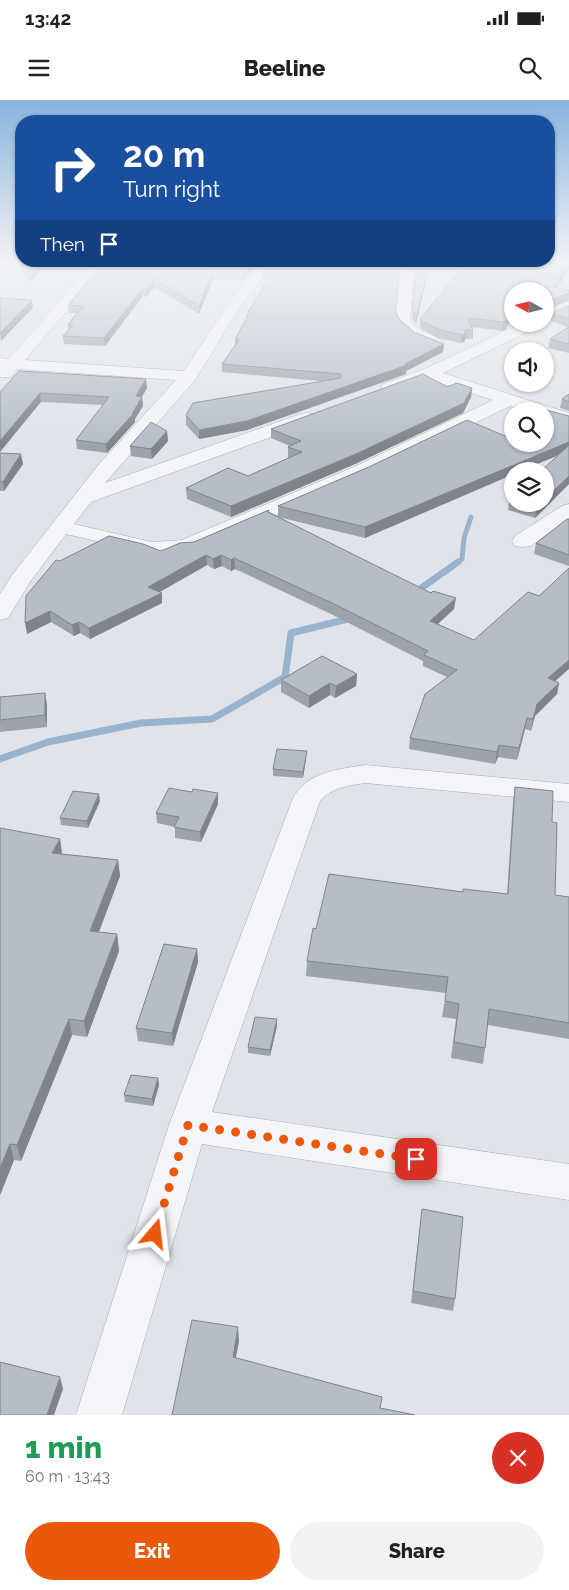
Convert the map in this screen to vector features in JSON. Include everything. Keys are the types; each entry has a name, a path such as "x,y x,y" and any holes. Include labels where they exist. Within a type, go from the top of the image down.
{"street":[{"path":"0,378 6,364 44,323"},
{"path":"0,614 10,580 61,527 107,467 189,376 223,323"},
{"path":"404,323 410,331 430,342 470,352"},
{"path":"372,394 428,374 470,352 515,332"},
{"path":"6,364 189,376"},
{"path":"428,374 569,419"},
{"path":"61,527 147,547 170,548 186,546 363,470 510,399"},
{"path":"82,498 325,411"},
{"path":"523,541 569,510"},
{"path":"99,1415 188,1125 307,798 316,788 330,780 365,774 569,793"},
{"path":"188,1125 569,1182"}],"building":[{"path":"0,323 9,323 0,333"},
{"path":"115,323 104,338 63,336 73,325 68,324"},
{"path":"244,323 404,323 414,332 444,344 405,364 407,365 247,421 199,430 186,415 193,403 341,378 341,374 222,364 239,340 235,339"},
{"path":"426,323 470,323 473,330 465,330 466,333 462,335 438,329"},
{"path":"569,327 569,344 550,339"},
{"path":"19,371 146,379 136,396 142,397 132,414 134,413 106,444 76,440 109,397 40,393 0,441 0,392"},
{"path":"423,374 447,387 457,383 472,388 464,403 356,454 231,506 186,488 228,468 248,476 302,452 288,447 301,441 271,429"},
{"path":"569,394 569,402 562,399"},
{"path":"554,412 569,416 569,442 554,448"},
{"path":"467,420 504,436 504,452 545,452 521,462 504,462 504,469 365,527 278,506 371,466"},
{"path":"151,422 167,431 151,449 130,446"},
{"path":"569,445 569,476 554,490 554,462 551,462"},
{"path":"0,453 21,454 3,482 0,481"},
{"path":"269,510 268,512 431,593 433,591 456,598 430,621 474,640 528,592 539,596 569,568 569,660 548,678 559,683 537,704 533,719 527,718 519,748 499,745 497,752 410,738 425,694 457,670 424,655 428,651 332,603 234,558 231,560 221,555 213,559 206,555 148,587 162,593 89,628 79,622 72,625 50,611 25,623 26,596 56,560 60,561 109,536 143,544 161,551 180,543 194,542"},
{"path":"569,519 569,555 536,543"},
{"path":"322,656 357,674 336,686 330,683 309,696 281,680"},
{"path":"45,693 45,715 0,720 0,697"},
{"path":"277,749 307,751 303,772 273,769"},
{"path":"515,787 553,791 552,822 557,823 555,895 569,897 569,1023 489,1009 485,1048 454,1042 459,1004 445,1001 448,977 307,961 313,928 316,929 329,874 463,892 463,889 508,894"},
{"path":"169,788 192,792 193,789 218,793 200,832 174,827 179,817 156,813"},
{"path":"73,791 99,794 87,821 60,818"},
{"path":"0,828 60,839 52,853 118,860 90,931 117,934 84,1021 69,1019 17,1145 10,1144 0,1168"},
{"path":"164,944 197,949 172,1033 136,1028"},
{"path":"255,1017 277,1019 270,1050 248,1047"},
{"path":"131,1075 158,1078 152,1099 124,1095"},
{"path":"422,1209 463,1217 455,1299 413,1291"},
{"path":"192,1320 238,1327 233,1357 382,1397 380,1408 415,1415 172,1415"},
{"path":"0,1362 60,1377 47,1415 0,1415"}],"waterway":[{"path":"456,563 462,559 464,538 471,517"},
{"path":"413,594 458,562"},
{"path":"0,759 48,742 141,723 212,719 285,677 291,633 352,618"}],"route":[{"path":"155,1234 188,1125 416,1159"}]}
